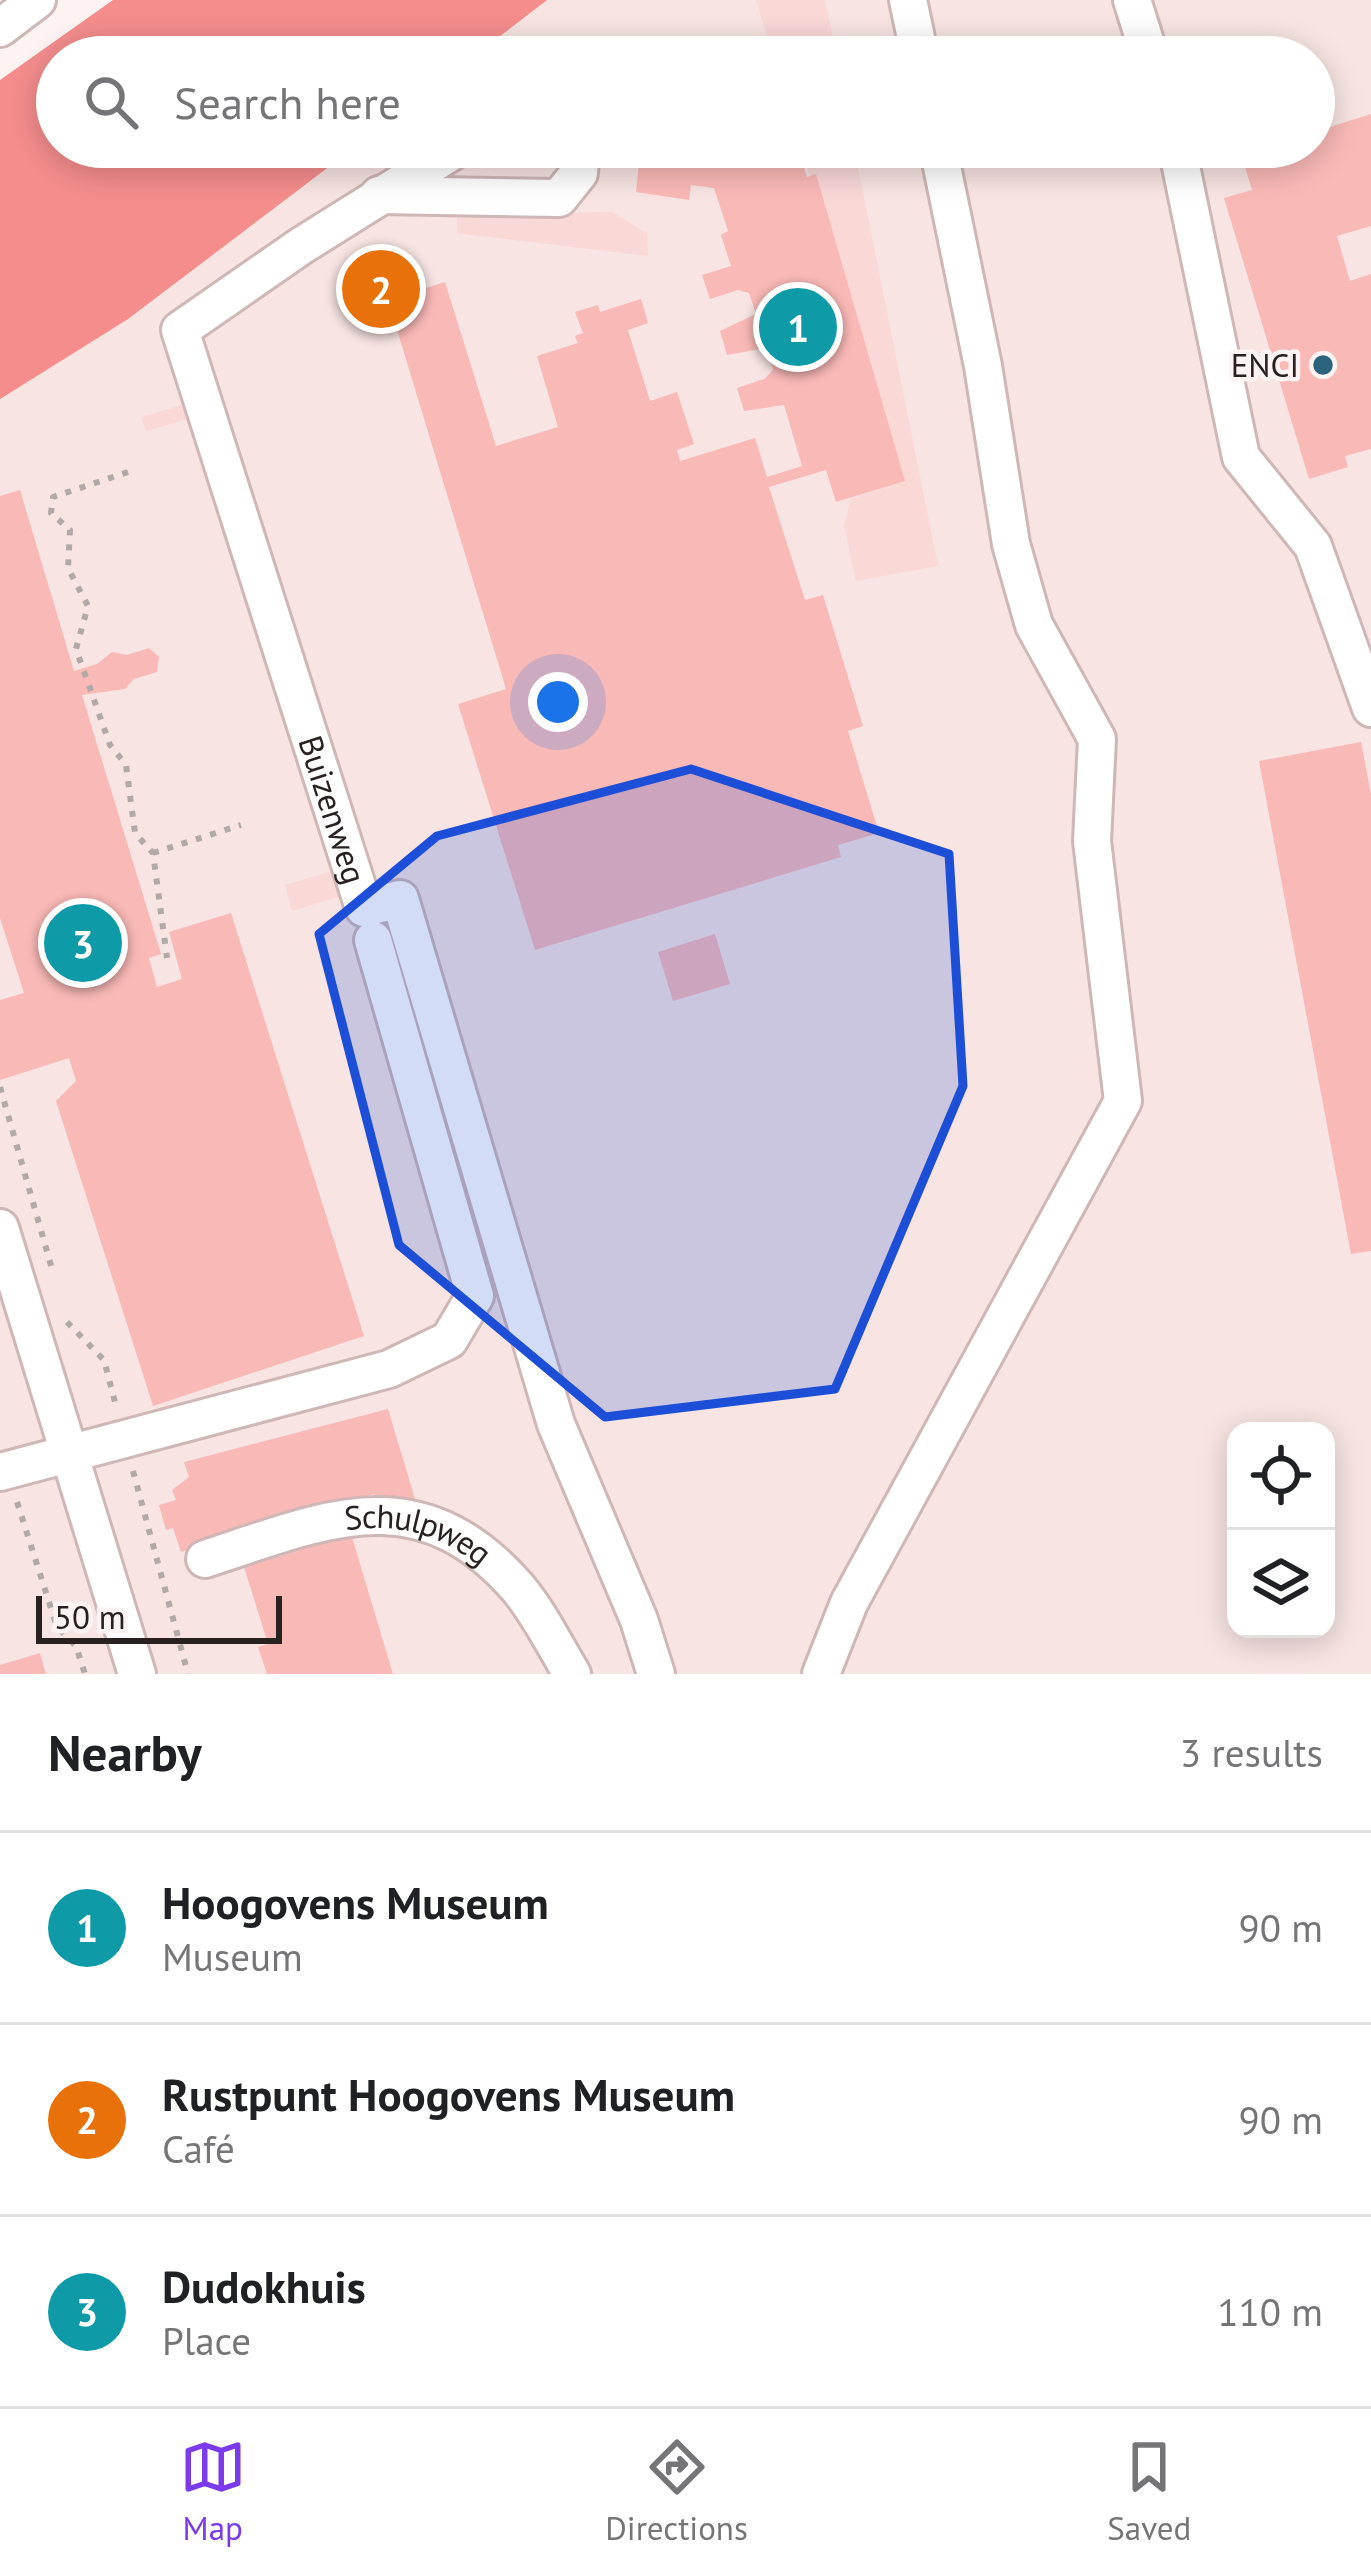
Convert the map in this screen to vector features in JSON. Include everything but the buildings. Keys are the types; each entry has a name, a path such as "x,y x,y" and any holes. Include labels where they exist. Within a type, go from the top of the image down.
{"street":[{"path":"0,28 37,0"},
{"path":"908,0 916,36"},
{"path":"1132,0 1143,36"},
{"name":"Buizenweg","path":"424,168 180,330 364,908 400,898 556,1424 639,1620 656,1674"},
{"path":"379,195 559,198 579,168"},
{"path":"821,1674 849,1603 1123,1101 1092,841 1097,739 1034,625 1011,544 983,365 942,168"},
{"path":"1181,168 1241,457 1313,546 1371,708"},
{"path":"2,1472 124,1435 389,1369 449,1340 475,1296 373,940"},
{"path":"0,1228 137,1674"},
{"name":"Schulpweg","path":"205,1558 315,1523 408,1514 465,1540 519,1589 572,1674"}],"path":[{"path":"128,472 53,497 51,513 70,530 68,568 88,606 76,649 110,745 126,765 135,833 153,853 167,958"},
{"path":"153,853 241,825"},
{"path":"0,1088 55,1279"},
{"path":"61,1300 67,1322 104,1360 188,1674"},
{"path":"2,1472 57,1628 76,1646 85,1674"}],"highlighted area":[{"path":"691,769 949,854 963,1086 835,1389 605,1417 399,1245 319,934 437,836"}],"shaded area":[{"path":"113,0 547,0 500,36 62,36"},
{"path":"342,0 1371,0 1371,1674 0,1674 0,213 72,168 1335,168 1335,36 285,36"},
{"path":"756,0 825,0 833,36 767,36"},
{"path":"36,55 36,168 327,168 128,319 0,399 0,80"},
{"path":"807,168 858,168 938,566 856,581 844,525 851,499 903,480"},
{"path":"612,212 647,233 648,256 457,233 457,215"},
{"path":"190,403 195,417 146,431 141,417"},
{"path":"333,871 341,896 292,911 285,885"}],"place":[{"name":"Rustpunt Hoogovens Museum","path":"381,289"},
{"name":"Hoogovens Museum","path":"798,327"},
{"name":"ENCI","path":"1323,365"},
{"name":"Dudokhuis","path":"83,943"}]}
